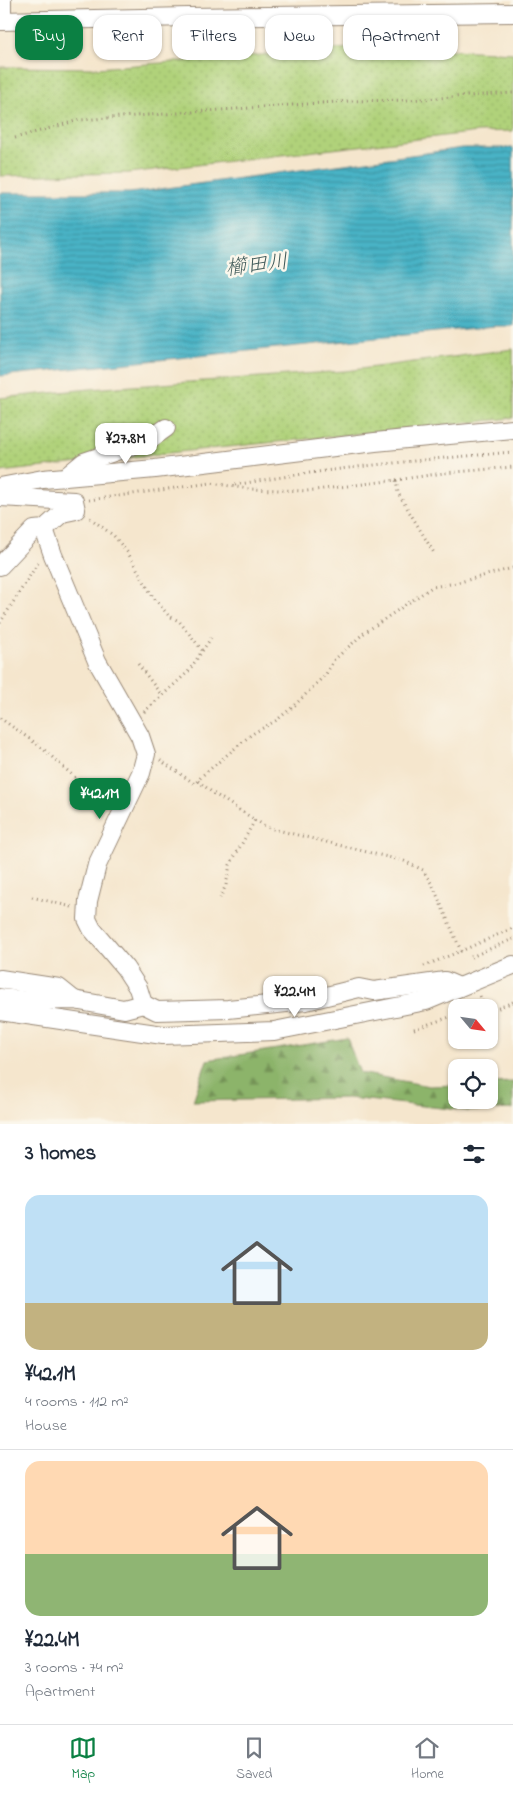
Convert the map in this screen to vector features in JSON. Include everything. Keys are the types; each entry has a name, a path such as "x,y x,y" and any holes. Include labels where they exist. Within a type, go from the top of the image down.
{"street":[{"path":"2,0 1,21 189,16 513,13"},
{"path":"67,476 84,462 149,440 166,428"},
{"path":"0,487 43,478 155,469 375,442 513,429"},
{"path":"0,497 74,500 76,510 62,514 44,529 34,530 0,566"},
{"path":"44,529 52,555 97,661 140,736 146,754 142,773 97,865 86,919 138,988 142,1004"},
{"path":"0,1011 163,1035 274,1031 426,1001 513,965"},
{"path":"0,979 59,988 74,1000"},
{"path":"0,998 30,1001 74,1000 124,1010 142,1004 157,1011 228,1009 306,1001 359,988 374,991 445,981 459,987"}],"path":[{"path":"15,138 79,120 348,101 407,100 513,93"},
{"path":"232,486 292,475 394,462 513,452"},
{"path":"202,650 179,621 169,616 153,597 128,553 114,536 89,516 76,510 90,499 211,483 249,488 307,491 444,473 513,467"},
{"path":"396,480 398,493 434,553"},
{"path":"0,623 45,552 52,555"},
{"path":"146,754 155,756 195,784 252,734 277,720 295,705 326,674 334,660 364,633 432,587 456,583 513,568"},
{"path":"132,723 188,672 211,638"},
{"path":"138,664 162,696"},
{"path":"0,718 41,747 89,790 124,807"},
{"path":"198,781 212,793 269,828 404,861 423,870 433,886 461,951 513,928"},
{"path":"220,898 226,885 230,866 255,820"},
{"path":"32,897 87,910"},
{"path":"471,958 513,939"},
{"path":"498,1008 513,1002"},
{"path":"414,1029 448,1018"}],"green space":[{"path":"333,49 343,49 343,60 458,60 458,50 513,53 513,131 478,132 128,173 0,176 0,67 97,68 198,60 255,60 255,56 265,55 265,60 333,60"},
{"path":"513,349 513,418 0,472 0,398 90,389 345,371"},
{"path":"347,1038 360,1073 429,1086 448,1085 448,1109 348,1098 193,1101 207,1060"},
{"path":"513,1082 513,1109 469,1111 450,1109 498,1109 498,1083"}],"water":[{"name":"櫛田川","path":"463,148 513,148 513,326 495,326 0,376 0,193 130,193"}]}
